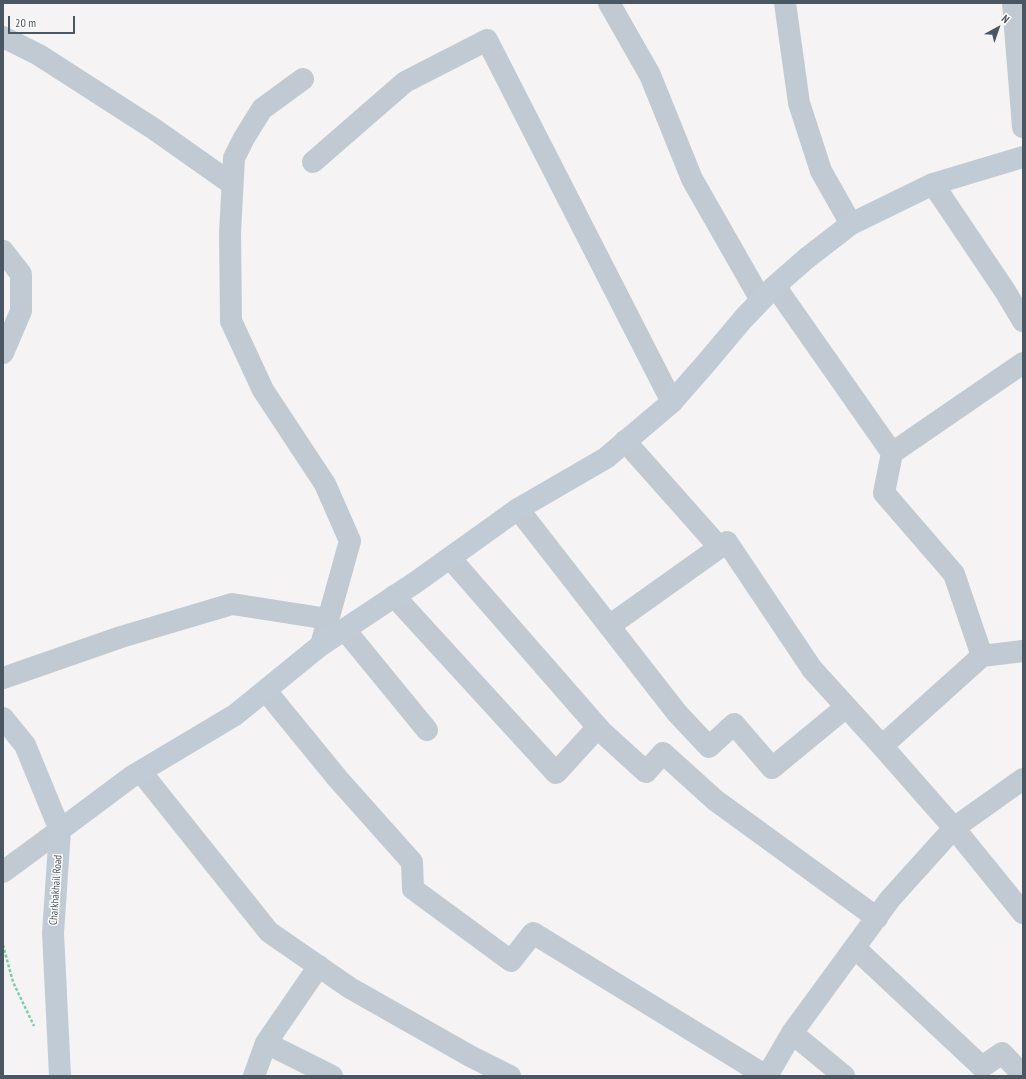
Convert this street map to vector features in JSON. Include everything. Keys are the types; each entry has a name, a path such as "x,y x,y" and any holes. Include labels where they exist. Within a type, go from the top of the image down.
{"street":[{"path":"609,3 650,75 692,178 768,293 892,453"},
{"path":"785,3 799,103 821,171 851,224"},
{"path":"1013,3 1023,127"},
{"path":"3,37 39,55 148,125 232,184"},
{"path":"313,162 404,82 487,40 672,402"},
{"path":"303,79 262,109 244,138 234,158 230,233 231,321 263,390 325,484 350,541 337,624"},
{"path":"3,872 131,777 235,715 321,645 337,624 394,596 518,509 606,458 672,402 768,293 807,258 851,224 933,184 1023,157"},
{"path":"933,184 1023,321"},
{"path":"3,251 21,274 21,311 3,352"},
{"path":"982,656 954,574 884,493 892,453 1023,363"},
{"path":"625,441 720,548"},
{"path":"518,509 677,712 709,748 734,724 772,768 846,707"},
{"path":"609,626 727,542 812,669 954,828 1023,913"},
{"path":"450,558 602,732 646,772 664,753 715,800 877,918"},
{"path":"394,596 556,773 598,726"},
{"path":"3,678 122,637 232,604 337,624 427,730"},
{"path":"882,746 982,656 1023,651"},
{"path":"266,691 338,778 412,862 413,889 511,961 533,933 766,1076 792,1033 890,899 954,828 1023,779"},
{"name":"Charkhakhail Road","path":"3,718 25,744 60,830 52,933 60,1076"},
{"path":"141,772 269,932 357,992 470,1056 510,1076"},
{"path":"855,948 982,1067 1002,1053 1023,1075"},
{"path":"254,1076 266,1043 318,966"},
{"path":"792,1033 844,1076"},
{"path":"266,1043 332,1076"}],"path":[{"path":"3,945 13,982 35,1029"}]}
